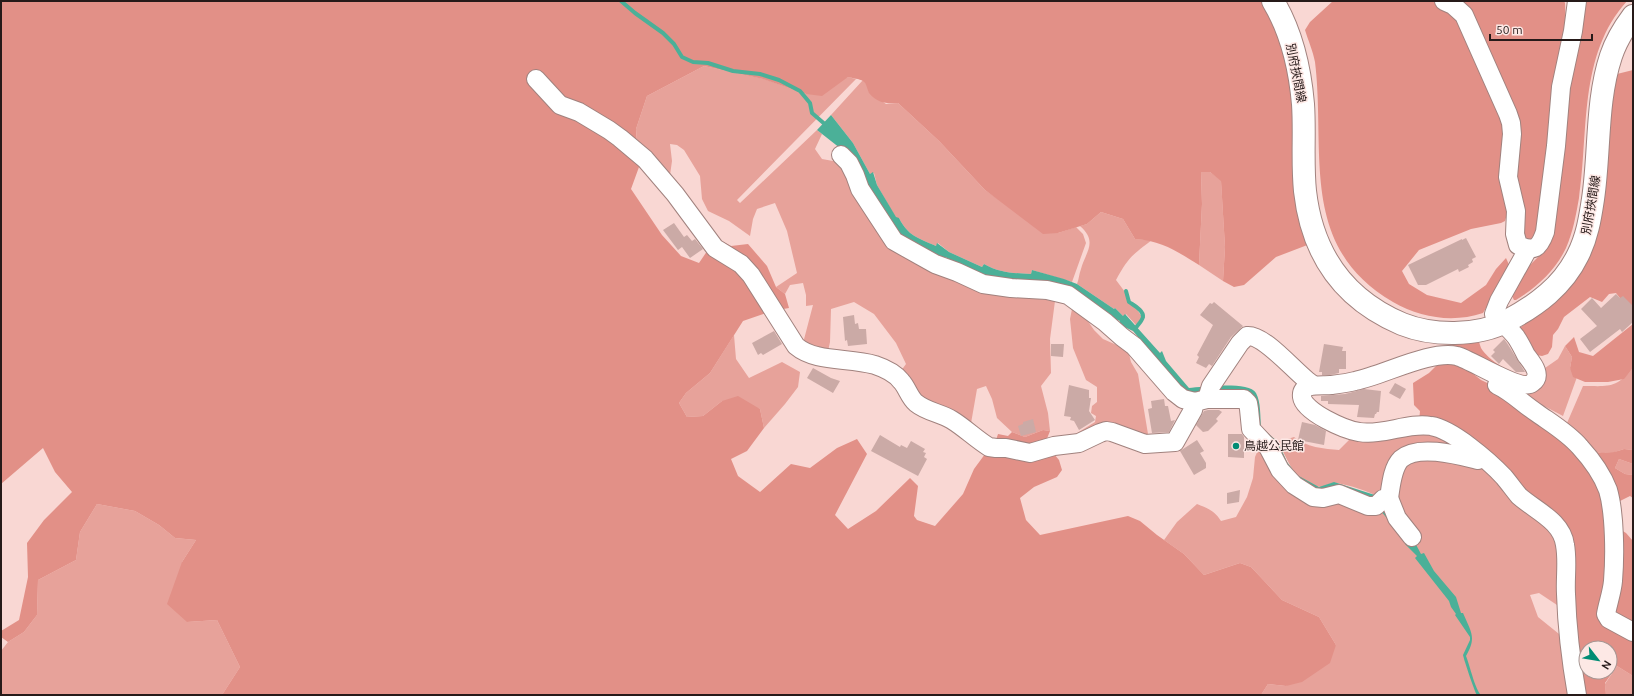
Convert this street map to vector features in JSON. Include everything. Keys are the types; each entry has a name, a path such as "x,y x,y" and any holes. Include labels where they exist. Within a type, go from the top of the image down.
{"main road":[{"name":"別府挾間線","path":"1273,1 1288,32 1296,58 1303,104 1305,190 1315,236 1321,250 1337,276 1356,296 1376,311 1398,322 1420,330 1431,332 1450,344 1479,330 1502,324 1532,307 1550,294 1571,269 1589,226 1595,188 1602,104 1607,71 1617,41 1633,16"}],"street":[{"path":"1444,1 1453,5 1464,15 1508,114 1512,134 1508,177 1516,210 1515,240 1518,246 1528,249 1537,248 1542,242 1545,232 1556,146 1561,87 1573,31 1577,1"},
{"path":"536,79 560,105 579,112 597,122 620,138 645,159 675,194 715,248 741,264 751,275 800,350 820,357 861,362 876,366 889,372 901,381 916,403 930,411 942,414 952,420 989,447 1006,448 1030,453 1054,446 1079,443 1106,431 1145,444 1175,442 1193,410 1205,396 1240,343 1244,338 1251,336 1266,344 1303,379 1313,385"},
{"path":"841,155 849,163 860,189 894,241 935,264 957,272 982,284 1010,288 1047,290 1068,295 1105,322 1134,346 1174,392 1183,399 1205,396 1244,399 1248,403 1251,430 1268,447 1280,470 1294,485 1313,497 1323,498 1339,494 1368,506 1383,501 1397,464 1401,459 1410,455 1420,452 1436,452 1478,460 1483,458"},
{"path":"1528,249 1499,300 1494,314 1516,337 1534,364 1536,377 1531,384 1525,386 1514,383 1472,363 1461,357 1450,344 1435,356 1355,381 1330,385 1313,385 1304,390 1302,399 1306,406 1318,415 1341,427 1360,433 1373,433 1420,425 1430,425 1449,432 1483,458 1503,476 1519,496 1547,516 1562,535 1566,545 1565,591 1568,632 1576,695"},
{"path":"1472,363 1480,376 1517,396 1530,409 1580,446 1599,472 1608,490 1612,509 1614,565 1613,583 1606,614 1609,619 1633,632"},
{"path":"1383,501 1412,537"}],"shaded area":[{"path":"1,1 1261,1 1272,18 1288,62 1310,244 1276,257 1244,285 1234,287 1223,281 1225,247 1221,181 1210,172 1201,172 1202,204 1199,265 1161,244 1135,239 1123,219 1101,212 1087,224 1058,233 1043,234 985,190 939,141 898,103 886,103 875,99 869,93 863,81 848,77 822,96 806,94 763,79 704,66 647,96 636,129 639,167 631,189 662,235 681,256 699,263 716,238 731,246 748,244 767,266 776,287 785,294 789,308 772,311 743,321 710,373 686,393 679,403 687,417 703,416 722,401 738,396 760,409 764,428 747,451 731,459 738,476 760,492 791,464 810,468 837,448 857,439 867,454 835,515 848,529 876,511 910,478 918,486 914,516 917,520 935,526 963,494 974,469 988,450 1054,454 1059,460 1062,470 1057,477 1034,487 1020,498 1026,520 1040,535 1128,516 1140,521 1184,554 1204,575 1240,563 1251,567 1282,600 1319,617 1336,645 1330,663 1302,682 1286,686 1268,684 1261,695 222,695 240,667 217,620 187,622 167,604 182,562 196,540 175,538 159,525 135,511 97,504 80,532 76,560 38,580 37,615 24,632 8,642 1,637 1,631 19,620 28,577 27,543 44,520 72,492 55,472 43,448 1,484"},
{"path":"1333,1 1430,1 1437,3 1460,20 1503,116 1508,211 1505,221 1501,223 1471,229 1419,250 1402,271 1409,284 1427,295 1461,303 1486,285 1496,269 1506,258 1510,267 1483,313 1460,318 1449,318 1415,312 1393,302 1363,280 1342,254 1329,226 1322,195 1319,163 1318,96 1315,62 1305,30 1310,22"},
{"path":"1461,1 1564,1 1565,3 1566,34 1539,234 1528,243 1525,238 1514,171 1519,144"},
{"path":"1584,1 1627,1 1611,22 1600,45 1593,70 1588,95 1579,198 1574,223 1566,248 1562,256 1545,278 1531,290 1514,300 1512,296 1524,271 1543,252"},
{"path":"704,66 764,79 806,94 848,77 856,79 737,200 740,203 817,130 822,134 815,149 822,159 833,161 839,159 872,224 1014,296 1055,301 1050,339 1051,373 1041,386 1048,413 1050,431 1043,430 1025,437 1012,432 997,418 992,399 986,386 977,389 970,429 924,404 898,375 906,364 896,343 874,314 854,302 831,309 830,342 827,356 802,347 813,305 806,306 806,295 803,283 790,285 785,294 776,287 797,273 787,231 775,203 757,209 753,219 750,236 729,221 708,211 702,199 700,176 684,150 677,145 670,144 672,161 669,182 638,149 636,129 647,96"},
{"path":"1633,70 1633,315 1616,293 1609,294 1602,302 1590,297 1564,317 1553,335 1552,347 1548,354 1542,356 1536,355 1521,331 1521,327 1555,300 1611,113 1617,74"},
{"path":"863,80 867,85 869,92 886,104 898,103 939,141 985,190 1012,209 1058,233 1076,227 1083,234 1086,243 1072,282 1032,270 1031,274 1024,274 1001,271 984,264 982,267 949,252 938,243 936,246 910,233 899,218 896,218 877,185 874,173 870,174 853,143 831,115"},
{"path":"831,115 853,143 870,174 873,172 877,185 896,217 899,218 906,229 914,236 936,246 937,243 949,252 982,267 984,264 1001,271 1024,274 1031,274 1032,270 1077,284 1114,309 1115,308 1123,316 1125,314 1160,353 1162,351 1166,361 1189,388 1235,386 1252,389 1258,397 1260,405 1261,427 1278,442 1287,462 1297,475 1319,487 1334,482 1381,498 1413,539 1421,554 1424,553 1434,571 1456,597 1461,613 1463,613 1472,634 1471,644 1466,656 1475,683 1481,695 1477,695 1476,693 1463,655 1470,637 1455,615 1456,614 1449,601 1415,558 1417,556 1405,544 1407,542 1380,510 1315,495 1257,434 1251,408 1189,396 1133,331 1118,324 1120,321 1108,316 1110,314 1087,298 1031,280 994,278 980,274 945,257 932,257 888,225 845,152 817,130"},
{"path":"1201,172 1210,172 1221,180 1225,247 1223,281 1199,265 1202,204"},
{"path":"1101,212 1123,219 1135,239 1152,240 1131,257 1116,280 1125,292 1128,302 1136,308 1142,317 1136,325 1126,314 1124,317 1115,308 1114,309 1077,284 1090,242 1080,226 1087,224"},
{"path":"1079,308 1094,330 1103,339 1128,350 1131,362 1138,374 1149,440 1074,435 1095,422 1096,416 1091,413 1092,406 1097,402 1097,387 1086,380 1073,348 1070,319 1072,309"},
{"path":"1633,324 1633,368 1624,379 1608,382 1585,382 1573,377 1570,368 1572,357 1565,346 1574,337 1579,352 1593,356"},
{"path":"734,335 736,359 749,378 782,362 800,372 798,387 764,428 760,409 722,401 703,416 687,417 679,403 686,393 710,373"},
{"path":"1478,339 1484,353 1508,370 1521,375 1526,375 1527,380 1452,351 1453,342"},
{"path":"1565,346 1572,357 1570,368 1577,377 1563,416 1506,386 1544,371 1545,368 1558,359"},
{"path":"1452,361 1471,372 1481,380 1504,391 1590,465 1609,520 1602,617 1633,636 1633,676 1618,667 1618,640 1578,640 1578,657 1570,557 1542,506 1419,422 1420,411 1414,405 1413,383 1429,373 1437,365"},
{"path":"1633,368 1633,450 1624,449 1612,453 1601,453 1585,450 1547,413 1567,423 1583,386 1611,385 1621,380"},
{"path":"1429,429 1476,458 1415,452 1381,498 1353,487 1336,483 1321,487 1310,484 1293,471 1278,442 1294,437 1309,445 1339,450 1352,437"},
{"path":"1043,430 1050,431 1046,441 1035,448 996,440 998,434 1008,436 1012,432 1025,437"},
{"path":"1261,443 1270,454 1325,500 1369,510 1409,457 1479,462 1558,539 1563,609 1539,593 1530,595 1538,617 1564,638 1573,695 1261,695 1268,684 1286,686 1336,645 1319,617 1282,600 1251,567 1240,563 1204,575 1184,554 1164,540 1177,522 1197,504 1213,512 1221,521 1236,517 1247,497 1253,478 1255,457"},
{"path":"1624,449 1633,450 1633,464 1619,459 1615,468 1625,474 1633,475 1633,498 1630,496 1620,501 1614,511 1585,450 1604,453"},
{"path":"1619,459 1633,464 1633,475 1625,474 1615,468"},
{"path":"97,504 135,511 159,525 175,538 196,540 182,562 187,622 217,620 240,667 222,695 2,695 1,651 8,642 24,632 37,615 38,580 76,560 80,532"},
{"path":"1616,527 1626,533 1633,541 1633,628 1618,621 1611,605"},
{"path":"1618,667 1633,676 1633,695 1606,695 1605,684 1608,680 1618,680"},
{"path":"1580,680 1607,680 1605,683 1606,695 1581,695"}],"building":[{"path":"674,223 684,237 687,235 692,241 695,239 703,249 690,258 682,247 678,250 663,230"},
{"path":"1466,238 1476,257 1472,259 1473,262 1468,265 1469,267 1459,272 1458,269 1426,285 1418,285 1408,265"},
{"path":"1616,294 1620,298 1623,296 1633,306 1633,322 1622,332 1620,329 1590,352 1580,339 1597,326 1581,309 1592,298 1601,308"},
{"path":"1214,302 1243,326 1231,337 1212,366 1209,364 1206,368 1196,363 1199,357 1197,355 1213,325 1200,315 1210,303 1212,304"},
{"path":"854,315 855,324 858,323 859,329 866,329 867,344 848,346 847,340 845,341 843,317"},
{"path":"774,331 782,344 763,355 761,353 758,355 752,343"},
{"path":"1504,339 1525,372 1516,372 1503,359 1499,364 1491,356 1495,352 1493,350"},
{"path":"1051,344 1064,344 1063,357 1051,356"},
{"path":"1324,344 1343,347 1342,351 1346,351 1346,369 1339,369 1339,373 1330,375 1322,375 1322,372 1319,372"},
{"path":"813,368 831,378 840,381 833,393 807,378"},
{"path":"1395,383 1406,389 1400,399 1389,393"},
{"path":"1069,385 1089,390 1089,398 1091,398 1089,411 1095,420 1079,430 1074,421 1070,420 1071,417 1064,416"},
{"path":"1364,389 1381,391 1379,412 1375,414 1374,418 1357,417 1359,405 1328,404 1328,401 1321,401 1321,396 1345,394"},
{"path":"1164,399 1165,406 1168,406 1171,421 1175,420 1169,432 1152,433 1148,409 1152,408 1151,401"},
{"path":"1219,410 1222,412 1216,419 1218,421 1208,431 1203,432 1196,425 1204,411"},
{"path":"1033,419 1036,432 1021,436 1018,426 1023,424 1023,422"},
{"path":"1302,422 1315,425 1326,431 1324,445 1298,440"},
{"name":"鳥越公民館","path":"1228,434 1242,434 1244,437 1244,458 1228,457"},
{"path":"880,435 900,447 901,445 907,448 911,441 925,449 923,452 926,453 924,457 927,459 918,476 871,451"},
{"path":"1197,440 1204,451 1200,453 1206,463 1206,468 1194,475 1180,451"},
{"path":"1240,490 1239,502 1227,504 1227,493"}],"waterway":[{"path":"621,1 663,33 674,44 682,57 693,62 708,63 733,71 760,74 779,80 800,91 810,103 812,113 827,126"},
{"path":"1126,291 1129,302 1143,314 1142,320 1135,329"}],"place":[{"name":"鳥越公民館","path":"1236,446"}]}
